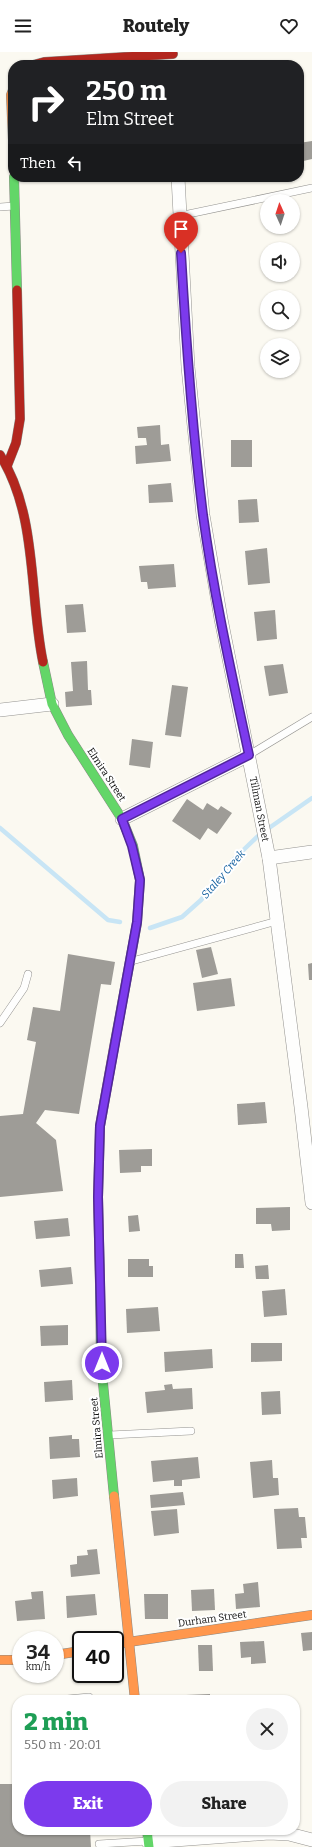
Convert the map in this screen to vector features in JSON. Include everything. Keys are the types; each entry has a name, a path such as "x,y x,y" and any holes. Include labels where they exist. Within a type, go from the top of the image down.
{"street":[{"path":"96,60 173,57"},
{"path":"7,466 16,443 20,419 14,182"},
{"name":"Tillman Street","path":"178,182 188,367 203,515 221,619 269,858 277,922 307,1107 312,1203"},
{"name":"Elmira Street","path":"0,455 7,466 18,495 26,528 42,660 52,704 68,735 122,819 132,846 140,880 137,922 100,1126 98,1197 102,1363 134,1695"},
{"path":"0,710 52,704"},
{"path":"122,819 249,755"},
{"path":"269,858 312,852"},
{"name":"Durham Street","path":"124,1642 312,1615"},
{"path":"0,1660 12,1660"},
{"path":"148,1840 234,1835"},
{"path":"290,1835 301,1836 312,1840"}],"lane":[{"path":"179,216 312,188"},
{"path":"0,207 15,206"},
{"path":"249,755 312,718"},
{"path":"130,962 277,922"},
{"path":"0,1023 24,988 28,974"},
{"path":"108,1435 191,1431"},
{"path":"99,1844 148,1840"}],"building":[{"path":"312,141 312,159 304,161 304,142"},
{"path":"160,425 161,445 169,444 171,461 136,464 135,446 147,445 146,438 138,438 137,427"},
{"path":"231,440 252,440 252,467 231,467"},
{"path":"171,483 173,502 149,503 148,485"},
{"path":"257,499 259,522 239,523 238,500"},
{"path":"267,548 270,583 248,585 245,551"},
{"path":"174,564 176,587 148,589 147,582 141,582 139,566"},
{"path":"83,604 86,632 67,633 65,605"},
{"path":"275,610 277,639 257,641 254,612"},
{"path":"87,661 88,690 91,690 92,705 66,707 65,692 73,691 71,662"},
{"path":"283,664 288,693 269,696 264,666"},
{"path":"172,685 188,687 181,737 165,735"},
{"path":"132,739 153,742 150,768 129,765"},
{"path":"187,799 203,810 207,803 218,810 221,806 232,813 217,834 208,828 200,840 172,821"},
{"path":"211,947 218,974 202,978 196,950"},
{"path":"68,954 115,962 111,985 101,984 79,1114 45,1110 36,1123 56,1140 63,1191 0,1197 0,1116 23,1114 36,1042 27,1040 33,1007 60,1011"},
{"path":"312,963 312,980 309,980 308,964"},
{"path":"231,978 235,1006 197,1011 193,983"},
{"path":"265,1102 267,1123 238,1125 237,1104"},
{"path":"152,1149 152,1166 141,1166 141,1172 120,1173 119,1150"},
{"path":"290,1207 290,1230 272,1231 271,1224 256,1224 256,1208"},
{"path":"138,1215 140,1231 129,1232 128,1216"},
{"path":"68,1218 70,1236 36,1239 34,1221"},
{"path":"235,1254 243,1254 244,1268 235,1268"},
{"path":"128,1259 149,1259 149,1266 153,1266 153,1277 128,1277"},
{"path":"268,1265 269,1279 256,1279 255,1266"},
{"path":"71,1267 73,1284 41,1287 39,1270"},
{"path":"285,1289 287,1315 264,1317 262,1291"},
{"path":"158,1307 160,1331 127,1333 126,1309"},
{"path":"68,1325 68,1345 41,1346 40,1326"},
{"path":"251,1343 282,1343 282,1361 251,1362"},
{"path":"212,1349 213,1368 165,1372 164,1352"},
{"path":"72,1380 73,1400 45,1402 44,1382"},
{"path":"172,1384 173,1389 192,1388 193,1409 147,1413 145,1392 165,1390 164,1385"},
{"path":"280,1391 281,1414 262,1415 261,1392"},
{"path":"72,1435 72,1439 79,1439 80,1457 50,1459 49,1437"},
{"path":"198,1457 200,1478 182,1480 182,1486 174,1486 174,1480 153,1482 151,1461"},
{"path":"272,1460 273,1478 278,1478 279,1495 253,1498 250,1462"},
{"path":"77,1478 78,1496 53,1499 52,1480"},
{"path":"183,1492 185,1505 151,1508 150,1495"},
{"path":"298,1508 299,1517 305,1517 307,1538 301,1538 302,1548 277,1549 274,1509"},
{"path":"177,1509 179,1533 154,1536 151,1511"},
{"path":"97,1549 100,1574 71,1577 70,1565 77,1564 77,1556 88,1555 87,1550"},
{"path":"258,1582 260,1607 236,1609 235,1594 244,1593 243,1584"},
{"path":"214,1589 215,1610 192,1611 191,1590"},
{"path":"43,1591 45,1619 17,1621 15,1601 32,1599 31,1592"},
{"path":"95,1594 97,1615 67,1618 66,1596"},
{"path":"144,1594 168,1594 168,1619 145,1619"},
{"path":"312,1632 312,1650 303,1651 301,1633"},
{"path":"264,1641 266,1663 251,1664 251,1657 241,1658 240,1642"},
{"path":"198,1645 212,1645 213,1671 199,1671"},
{"path":"210,1694 210,1695 186,1695"},
{"path":"0,1784 12,1784 12,1835 90,1835 91,1847 0,1847"}],"waterway":[{"name":"Staley Creek","path":"150,928 182,917 201,900 234,859 259,835 312,798"},
{"name":"Staley Creek","path":"0,828 108,920 120,922"}],"traffic: fast":[{"path":"14,182 17,290"},
{"path":"43,662 52,704 68,735 122,819 133,846 140,880 137,923 115,1042"},
{"path":"100,1284 101,1363 114,1496"},
{"path":"148,1835 149,1847"}],"traffic: slow":[{"path":"100,1284 98,1197 100,1126 115,1042"},
{"path":"114,1496 134,1695"},
{"path":"124,1643 312,1615"},
{"path":"64,1654 72,1652"},
{"path":"0,1660 12,1660"}],"traffic: jam":[{"path":"76,60 173,54"},
{"path":"7,466 16,443 20,419 17,290"},
{"path":"0,455 12,478 21,503 27,529 43,662"}],"route":[{"path":"102,1363 98,1197 100,1126 137,922 140,880 132,846 122,819 249,755 221,619 203,515 194,443 181,253"}]}
